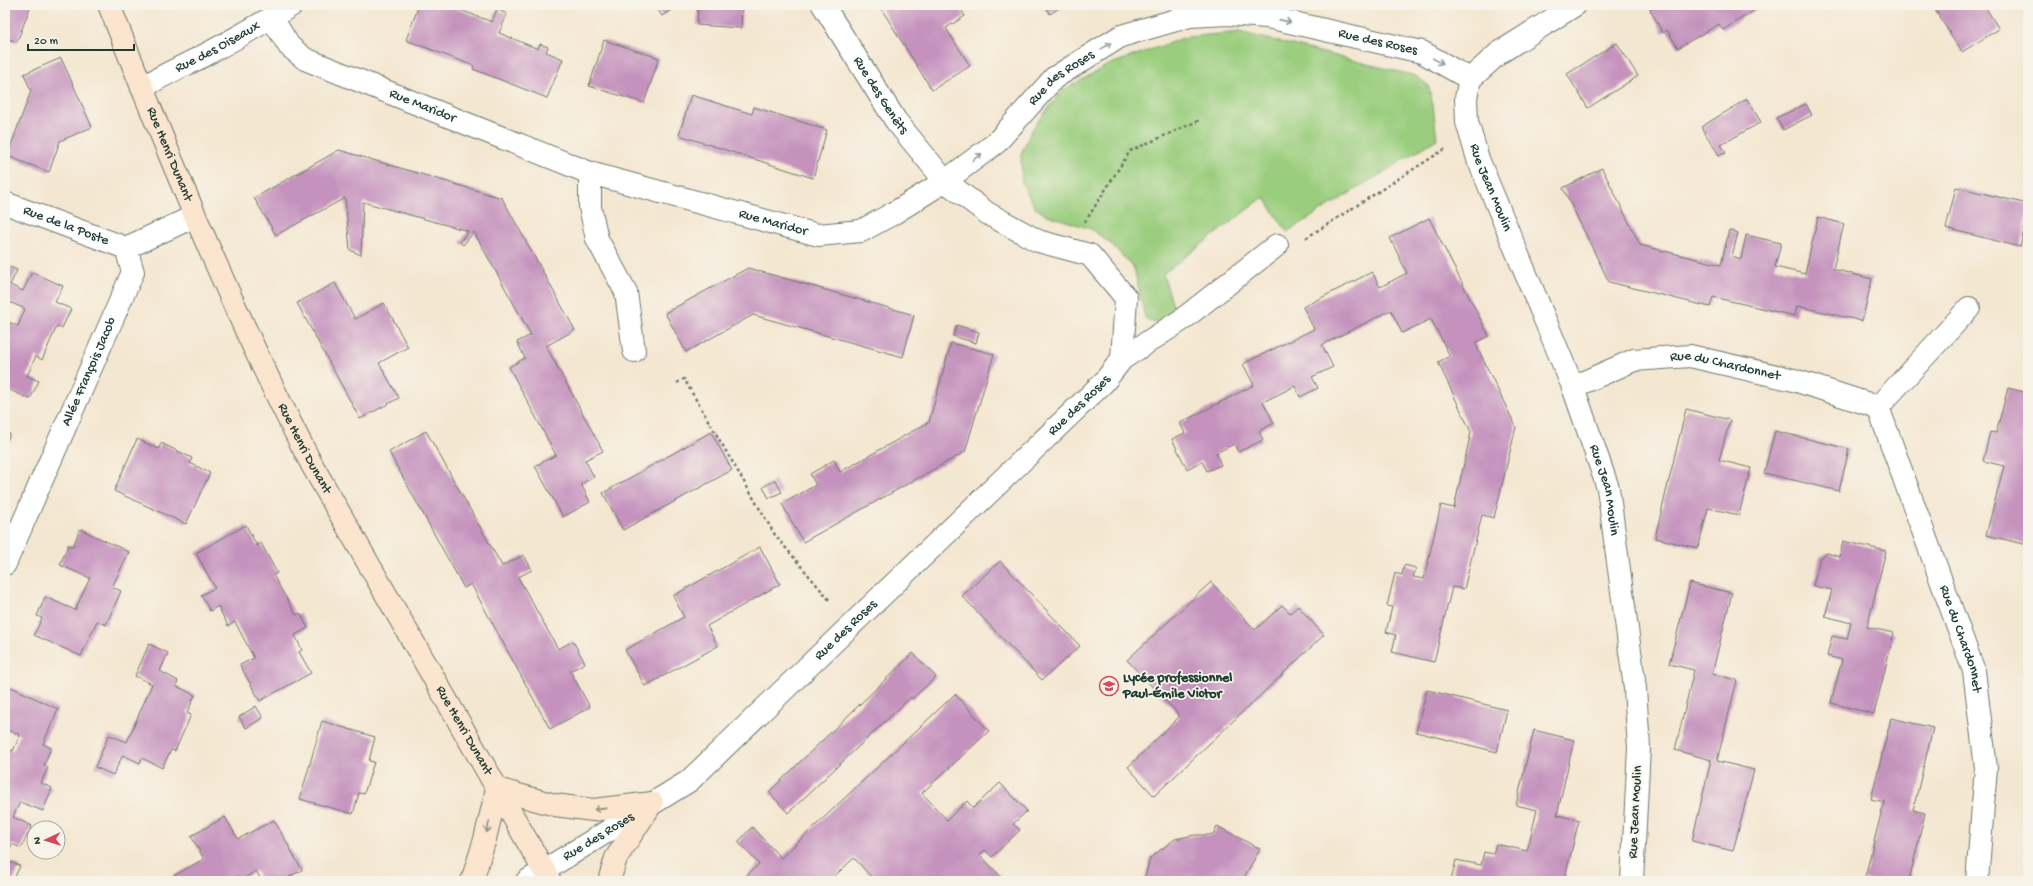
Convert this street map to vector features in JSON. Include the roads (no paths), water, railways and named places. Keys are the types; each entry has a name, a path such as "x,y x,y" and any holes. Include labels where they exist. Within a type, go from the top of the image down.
{"street":[{"name":"Rue Henri Dunant","path":"109,5 194,216 278,400 497,789 540,877"},
{"name":"Rue des Oiseaux","path":"142,88 161,76 204,55 272,18 292,5"},
{"name":"Rue des Genêts","path":"823,5 896,121 945,181"},
{"path":"1470,79 1499,53 1575,5"},
{"name":"Rue des Roses","path":"945,181 996,143 1054,78 1121,36 1190,16 1227,14 1267,17 1422,52 1470,79"},
{"name":"Rue Maridor","path":"272,18 288,46 305,59 590,173 818,235 861,231 894,213 945,181"},
{"name":"Rue Jean Moulin","path":"1470,79 1466,98 1467,122 1478,159 1573,387 1608,488 1635,688 1639,748 1632,881"},
{"path":"590,173 590,207 597,239 626,292 634,351"},
{"path":"945,181 987,213 1038,242 1090,256 1126,298 1122,359"},
{"name":"Rue de la Poste","path":"5,203 126,248"},
{"path":"126,248 194,216"},
{"name":"Rue des Roses","path":"540,877 652,803 689,781 1104,382 1122,359 1184,319 1277,245"},
{"name":"Allée François Jacob","path":"5,564 133,272 126,248"},
{"path":"1878,406 1969,308"},
{"name":"Rue du Chardonnet","path":"1573,387 1634,360 1690,356 1794,380 1878,406 1974,671 1986,768 1977,881"},
{"path":"472,881 485,839 497,789 555,805 594,810 652,803"},
{"path":"609,881 616,858 652,803"}],"place":[{"name":"Lycée professionnel Paul-Émile Victor","path":"1109,686"}]}
